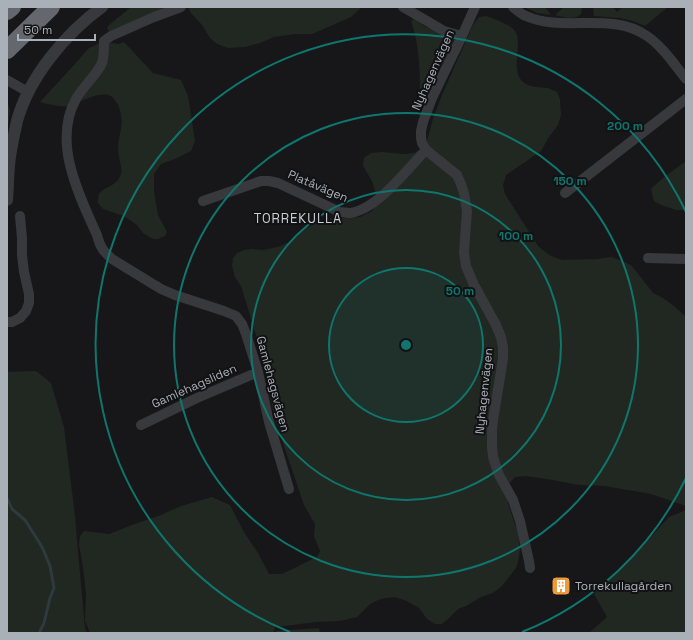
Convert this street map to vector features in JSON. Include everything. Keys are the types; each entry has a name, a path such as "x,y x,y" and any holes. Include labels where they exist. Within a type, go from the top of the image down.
{"highway":[{"path":"7,11 12,7"},
{"path":"7,34 40,7"},
{"path":"7,50 51,7"}],"street":[{"path":"7,200 9,164 13,139 18,119 28,92 58,47 102,7"},
{"name":"Gamlehagsvägen","path":"181,7 154,17 111,36 104,41 103,60 96,72 81,89 69,115 66,130 70,168 75,186 102,249 112,259 161,289 236,316 242,324 258,372 269,422 289,489"},
{"path":"403,7 444,31 462,36"},
{"name":"Nyhagenvägen","path":"475,7 432,98 423,122 421,138 426,150 457,175 461,184 467,211 464,238 466,266 501,337 503,359 493,420 493,457 499,475 513,500 520,521 530,568"},
{"path":"513,7 525,16 548,22 564,24 606,23 622,25 636,30 647,36 659,46 686,79"},
{"path":"7,80 28,92"},
{"path":"566,193 686,99"},
{"name":"Platåvägen","path":"203,201 261,181 269,181 278,183 340,212 354,212 384,195 426,150"},
{"path":"7,322 12,322 20,318 26,311 29,304 29,294 22,255 20,216"},
{"path":"648,258 686,259"},
{"name":"Gamlehagsliden","path":"141,425 197,398 258,372"}],"shaded area":[{"path":"131,7 165,7 110,32 107,29 108,26"},
{"path":"188,7 362,7 351,17 312,34 296,34 274,37 245,47 228,48 217,44 210,38"},
{"path":"524,7 545,7 551,15 537,13"},
{"path":"564,7 582,7 581,14 572,18 555,15"},
{"path":"593,7 613,7 617,12 623,7 668,7 645,26 620,18 594,16"},
{"path":"486,16 506,24 516,33 518,39 517,68 518,75 522,81 531,86 548,88 557,92 560,99 561,115 558,125 541,151 506,175 503,185 505,194 538,246 549,255 562,260 611,257 623,261 632,266 653,293 674,306 686,317 686,506 651,494 605,486 578,485 526,476 515,477 509,484 507,498 518,533 520,550 516,568 502,586 493,593 481,597 458,609 442,624 435,624 427,619 419,608 407,601 395,597 385,598 370,604 357,617 340,621 275,627 273,633 90,633 85,621 86,593 79,545 80,536 84,531 109,534 181,506 212,497 230,505 269,574 282,574 317,557 320,551 314,536 315,524 304,505 282,440 273,410 257,338 241,286 235,277 232,266 233,258 237,253 244,250 263,250 278,247 289,242 306,228 318,222 330,219 360,217 372,211 376,205 376,194 372,181 363,166 364,158 371,153 382,152 403,154 414,153 423,149 442,95 473,25 479,17"},
{"path":"414,19 424,26 452,38 453,42 426,100 420,100 418,50 411,21"},
{"path":"102,42 119,44 124,42 153,73 181,80 188,96 195,141 191,151 161,164 154,174 154,192 158,215 167,232 165,236 158,239 153,239 143,233 137,225 124,216 103,209 98,203 98,197 101,191 116,182 121,174 118,144 122,123 120,111 114,98 108,95 98,95 67,106 40,102 89,48"},
{"path":"7,100 10,110 7,135"},
{"path":"686,161 686,210 676,210 654,201 651,189"},
{"path":"36,371 51,383 64,427 75,516 85,628 87,633 7,633 7,372"},
{"path":"686,510 686,633 589,633 607,617 594,594 628,562 669,517"},
{"path":"319,628 320,633 276,633 276,631"}],"waterway":[{"path":"7,498 12,509 25,520 39,542 50,566 54,588 44,623 40,631"}],"place":[{"name":"Torrekullagården","path":"561,586"}],"district":[{"name":"TORREKULLA","path":"298,218"}]}
